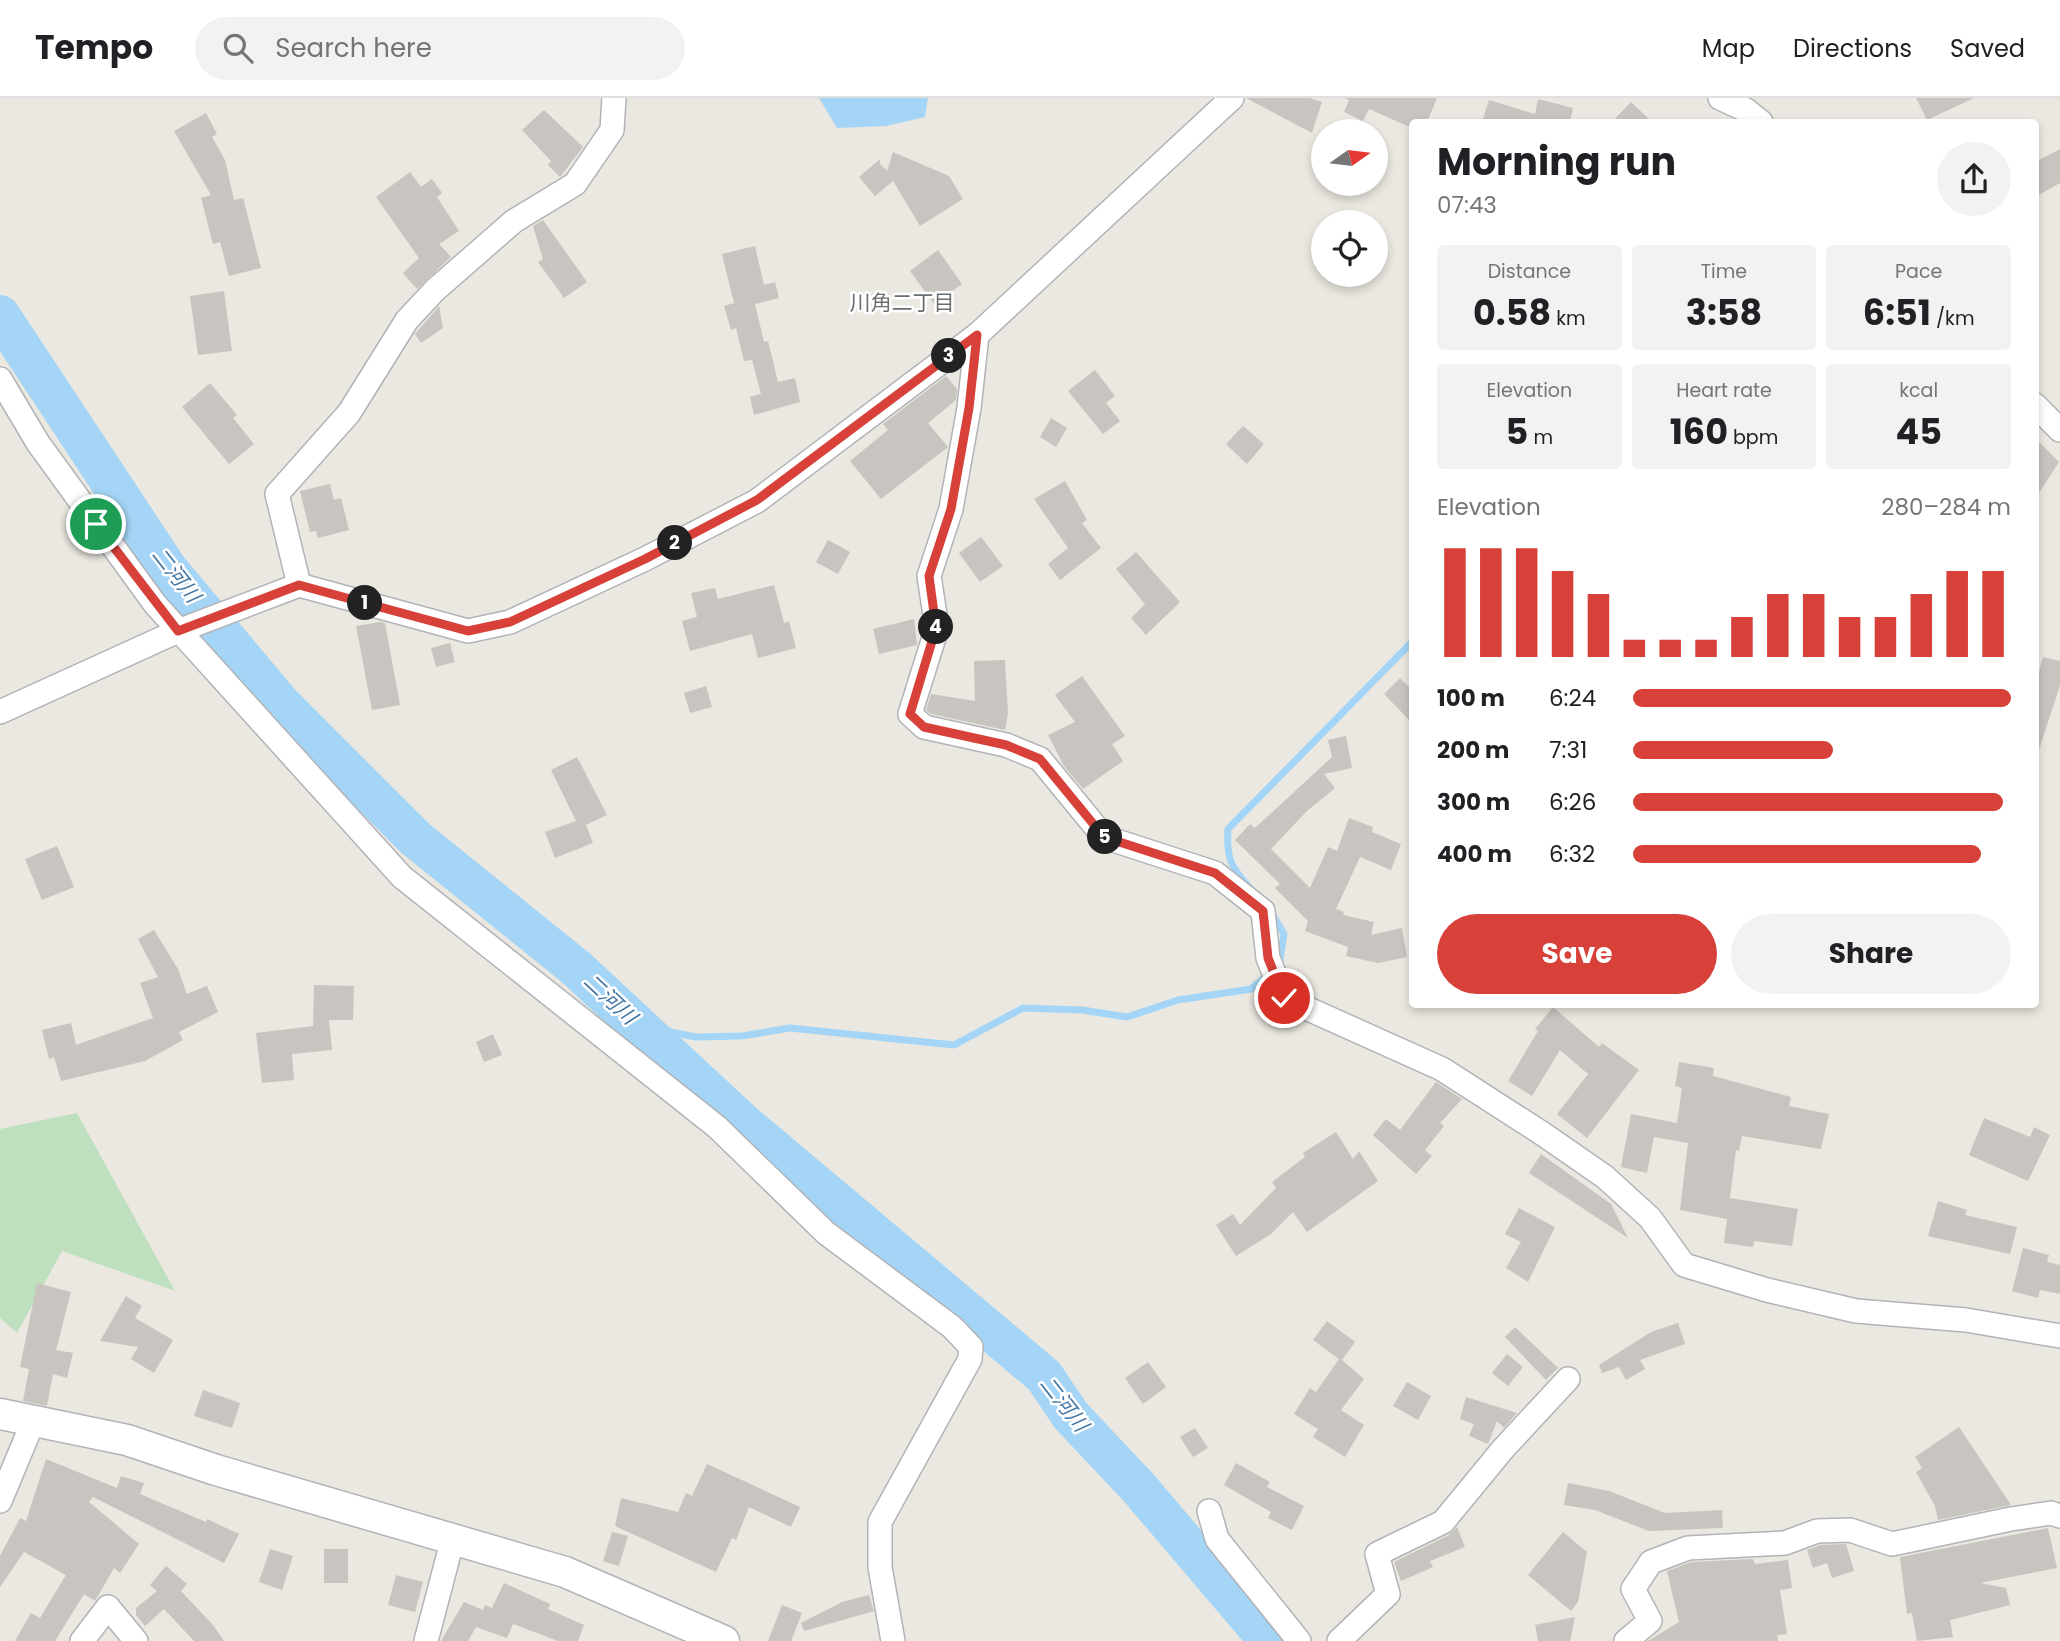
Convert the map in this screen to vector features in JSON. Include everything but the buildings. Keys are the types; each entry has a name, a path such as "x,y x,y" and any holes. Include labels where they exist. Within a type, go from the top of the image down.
{"street":[{"path":"299,585 277,494 349,413 407,320 435,290 514,221 575,184 612,130 614,98"},
{"path":"0,712 184,629 299,585 468,631 510,622 645,559 757,500 977,335 1232,98"},
{"path":"1720,98 1746,110 1757,119"},
{"path":"977,335 969,408 951,509 929,576 936,628 910,714 924,727 1006,745 1040,759 1104,837 1215,873 1263,911 1268,958 1284,998 1441,1069 1543,1134 1605,1178 1650,1218 1684,1265 1767,1290 1856,1311 1966,1320 2060,1336"},
{"path":"0,379 38,443 184,629 402,877 717,1127 826,1233 952,1327 971,1347 970,1359 880,1522 880,1567 893,1641"},
{"path":"2039,409 2060,430"},
{"path":"1339,1641 1388,1594 1377,1554 1443,1522 1503,1449 1568,1379"},
{"path":"0,1414 127,1440 216,1470 565,1572 724,1641"},
{"path":"0,1501 33,1422"},
{"path":"1209,1511 1217,1539 1299,1641"},
{"path":"1626,1641 1650,1621 1633,1589 1651,1562 1688,1548 1784,1543 1816,1531 1850,1530 1892,1544 2011,1519 2051,1513 2060,1516"},
{"path":"426,1641 453,1538"},
{"path":"82,1641 108,1608 135,1641"}],"green space":[{"path":"77,1113 175,1291 62,1251 17,1333 0,1318 0,1129"}],"water":[{"path":"819,98 928,98 925,117 886,126 837,128"}],"waterway":[{"name":"二河川","path":"0,315 167,568 281,704 416,839 575,967 743,1123 1044,1376 1071,1416 1138,1487 1269,1641"},
{"path":"1252,890 1231,862 1228,829 1409,645"},
{"path":"1271,912 1284,934 1279,966"},
{"path":"639,1026 696,1037 742,1036 790,1028 954,1045 1023,1008 1082,1010 1127,1017 1178,1000 1251,989 1270,973"}],"district":[{"name":"川角二丁目","path":"902,303"}],"route":[{"path":"96,524 178,631 299,585 468,631 510,622 645,559 757,500 977,335 969,408 951,509 929,576 936,628 910,714 924,727 1006,745 1040,759 1104,837 1215,873 1263,911 1268,958 1284,998"}]}
